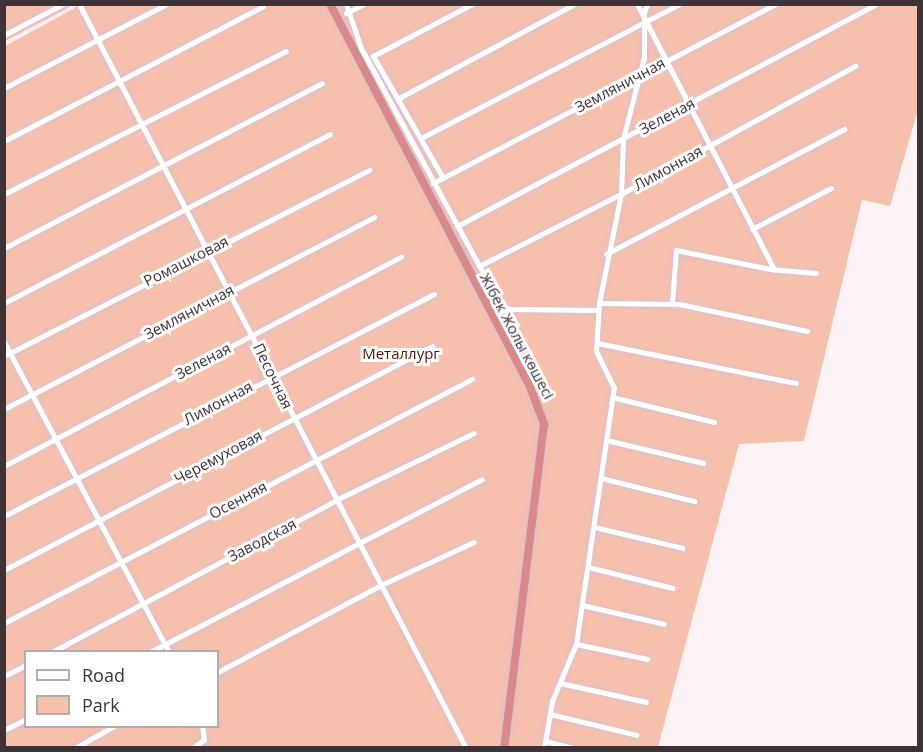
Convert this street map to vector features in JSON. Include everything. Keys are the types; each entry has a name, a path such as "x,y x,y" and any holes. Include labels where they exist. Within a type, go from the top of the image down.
{"highway":[{"name":"Жібек Жолы көшесі","path":"330,4 530,387 544,424 504,747"}],"street":[{"path":"4,35 63,4"},
{"name":"Песочная","path":"79,4 227,291 253,334 272,375 361,541 466,747"},
{"path":"4,88 167,4"},
{"path":"346,4 346,13 433,183 503,310"},
{"path":"346,13 364,4"},
{"path":"443,178 374,56 472,4"},
{"path":"399,98 574,4"},
{"path":"637,4 774,270"},
{"path":"574,747 544,744 550,714 576,644 614,388 596,351 599,306 606,254 621,194 623,139 644,57 646,4"},
{"path":"421,138 644,20 680,4"},
{"name":"Земляничная","path":"433,183 774,4"},
{"name":"Зеленая","path":"457,226 876,4"},
{"path":"4,141 262,6"},
{"path":"4,194 140,123 286,51"},
{"name":"Лимонная","path":"478,266 621,194 855,66"},
{"path":"4,248 322,83"},
{"path":"606,254 844,129"},
{"path":"4,303 330,134"},
{"name":"Ромашковая","path":"7,354 369,170"},
{"path":"752,229 831,188"},
{"name":"Земляничная","path":"4,409 227,291 374,217"},
{"path":"672,303 676,250 774,270 816,273"},
{"name":"Зеленая","path":"4,466 402,257"},
{"name":"Лимонная","path":"4,516 272,375 434,294"},
{"path":"490,313 503,310 672,303 807,331"},
{"path":"4,342 7,354 58,438 76,478 168,650"},
{"path":"597,343 796,383"},
{"name":"Черемуховая","path":"4,570 432,346"},
{"name":"Осенняя","path":"4,623 472,379"},
{"path":"612,398 714,422"},
{"name":"Заводская","path":"54,650 338,499 474,432"},
{"path":"606,440 703,463"},
{"path":"601,478 694,501"},
{"path":"152,650 482,479"},
{"path":"594,527 683,548"},
{"path":"219,671 383,584 474,542"},
{"path":"588,567 672,588"},
{"path":"582,605 664,624"},
{"path":"576,644 647,659"},
{"path":"4,676 24,666"},
{"path":"560,683 646,702"},
{"path":"550,714 638,735"},
{"path":"4,730 24,720"},
{"path":"75,747 110,728"},
{"path":"192,747 204,740 202,728"}],"green space":[{"name":"Металлург","path":"82,4 918,5 918,110 890,206 862,200 804,441 739,444 658,747 5,748 5,46"},
{"path":"5,5 73,5 5,41"}]}
